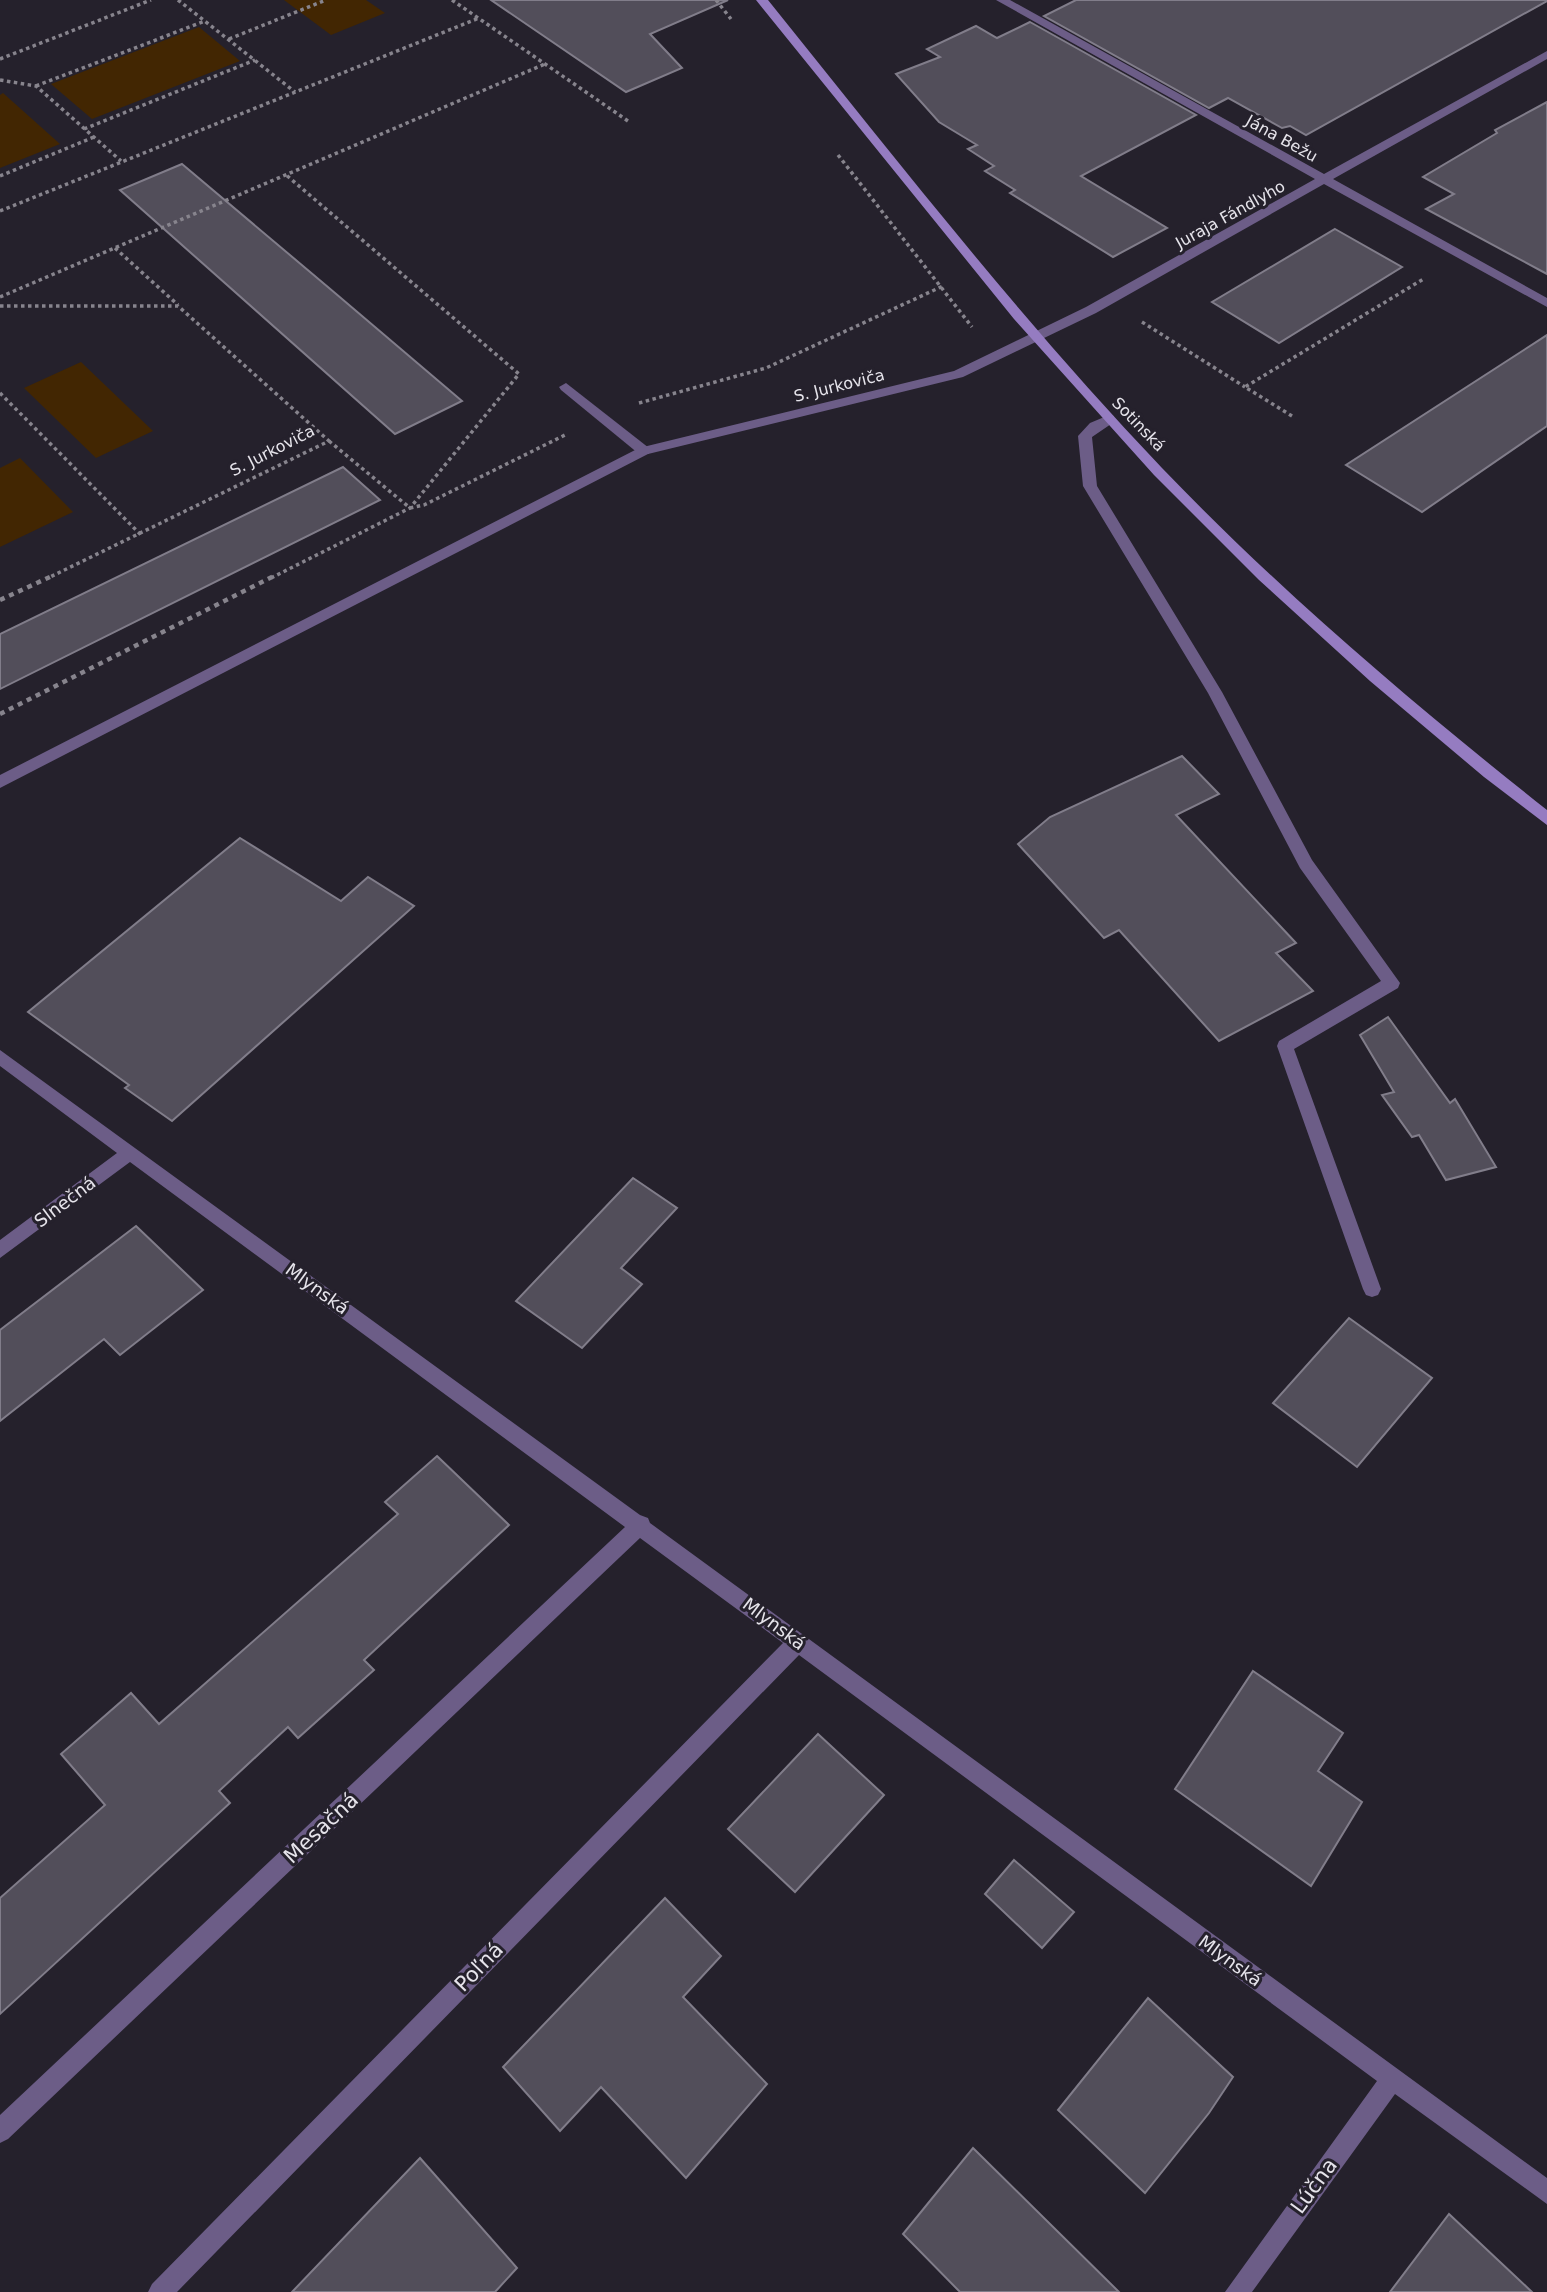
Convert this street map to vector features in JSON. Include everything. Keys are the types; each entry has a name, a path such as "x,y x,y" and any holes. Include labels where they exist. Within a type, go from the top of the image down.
{"main road":[{"name":"Sotinská","path":"762,0 1036,335 1109,419 1314,621 1547,819"}],"street":[{"name":"Jána Bežu","path":"1002,0 1547,303"},
{"name":"Juraja Fándlyho","path":"1036,335 1091,310 1547,54"},
{"name":"S. Jurkoviča","path":"0,782 644,451 958,374 1002,355 1036,335"},
{"path":"566,387 644,451"},
{"path":"1109,419 1095,426 1085,436 1090,486 1215,692 1306,864 1392,983 1285,1046 1372,1289"},
{"name":"Mlynská","path":"0,1056 641,1524 1391,2080 1547,2192"},
{"name":"Slnečná","path":"0,1250 130,1153"},
{"name":"Mesačná","path":"0,2131 641,1524"},
{"name":"Poľná","path":"160,2292 798,1642"},
{"name":"Lúčna","path":"1237,2292 1391,2080"}],"path":[{"path":"0,59 151,0"},
{"path":"178,0 295,92"},
{"path":"228,39 326,0"},
{"path":"452,0 628,121"},
{"path":"716,0 733,22"},
{"path":"0,211 479,19"},
{"path":"0,80 36,86 205,21"},
{"path":"84,129 255,61"},
{"path":"0,297 545,64"},
{"path":"36,86 121,161"},
{"path":"0,176 94,137"},
{"path":"837,154 972,328 1002,355"},
{"path":"285,174 519,374 410,508"},
{"name":"S. Jurkoviča","path":"0,600 141,535 329,441 115,248"},
{"path":"1245,387 1423,277 1435,283"},
{"path":"0,715 410,508 425,505 625,406 766,368 940,286"},
{"path":"0,306 178,306"},
{"path":"1133,316 1292,416"},
{"path":"0,393 141,535"},
{"path":"329,441 410,508"}],"shaded area":[{"path":"284,0 366,0 385,13 331,35"},
{"path":"199,27 240,61 92,119 51,84"},
{"path":"3,93 60,144 0,168 0,95"},
{"path":"81,362 153,431 96,458 24,388"},
{"path":"20,458 73,512 0,547 0,468"}],"building":[{"path":"491,0 728,0 650,34 682,68 626,92"},
{"path":"1076,0 1547,1 1306,135 1290,126 1282,128 1228,98 1209,108 1044,16"},
{"path":"1030,22 1196,115 1081,176 1167,228 1113,257 1010,193 1015,190 985,171 994,166 968,149 977,145 939,122 896,74 940,57 927,49 976,26 997,38"},
{"path":"1547,102 1547,274 1426,209 1454,194 1423,177 1497,133 1495,130"},
{"path":"182,164 462,401 395,434 120,190"},
{"path":"1335,229 1402,267 1279,343 1212,302"},
{"path":"1547,335 1547,426 1422,512 1346,465"},
{"path":"343,467 380,500 0,689 0,634"},
{"path":"1182,756 1219,794 1176,815 1296,943 1276,953 1313,991 1219,1041 1119,930 1104,938 1018,844 1050,817"},
{"path":"240,838 341,901 368,877 414,906 172,1121 125,1088 129,1085 28,1012"},
{"path":"1388,1017 1450,1103 1455,1099 1496,1167 1446,1180 1419,1135 1412,1137 1382,1095 1394,1092 1360,1035"},
{"path":"633,1178 677,1208 621,1268 642,1284 582,1348 516,1301"},
{"path":"136,1226 203,1290 120,1355 104,1339 0,1421 0,1330"},
{"path":"1349,1318 1432,1378 1357,1467 1273,1403"},
{"path":"437,1456 509,1525 364,1660 374,1670 298,1738 288,1727 219,1791 230,1803 0,2014 0,1898 105,1805 61,1754 131,1693 159,1724 398,1514 385,1502"},
{"path":"1253,1671 1343,1733 1318,1771 1362,1802 1311,1886 1175,1789"},
{"path":"818,1734 884,1795 795,1892 728,1829"},
{"path":"1014,1860 1074,1912 1042,1948 985,1894"},
{"path":"665,1898 721,1956 683,1997 767,2084 686,2178 601,2087 560,2131 503,2067"},
{"path":"1148,1998 1233,2077 1209,2113 1145,2193 1058,2110"},
{"path":"973,2148 1119,2292 960,2292 903,2234"},
{"path":"420,2158 517,2268 495,2292 292,2292"},
{"path":"1449,2214 1532,2292 1390,2292"}]}
